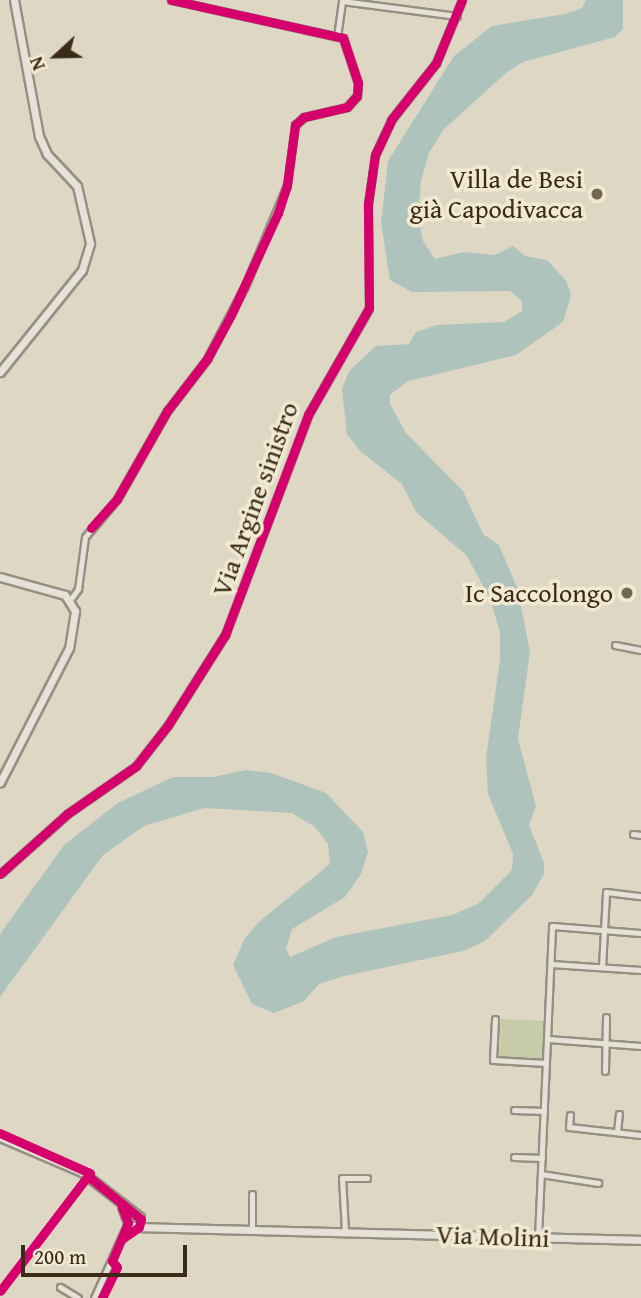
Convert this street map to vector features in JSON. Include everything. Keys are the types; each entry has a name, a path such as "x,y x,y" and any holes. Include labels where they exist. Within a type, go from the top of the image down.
{"street":[{"path":"0,372 60,301 82,270 90,243 77,186 47,154 39,136 14,0"},
{"path":"71,600 78,589 85,537 117,499 177,395 208,359 245,286 287,185 295,125 304,117 346,107 357,96 345,42 337,37 171,0"},
{"name":"Via Argine sinistro","path":"0,874 67,814 136,766 169,725 225,635 308,415 369,308 368,204 375,155 391,120 432,71 463,0"},
{"path":"337,37 342,1 457,16"},
{"path":"0,577 54,591 71,600 75,611 69,648 0,782"},
{"path":"615,645 641,650"},
{"path":"632,834 641,835"},
{"path":"601,967 607,892 641,896"},
{"path":"538,1237 552,926 641,933"},
{"path":"551,964 641,970"},
{"path":"605,1071 606,1017"},
{"path":"495,1019 493,1060 547,1063"},
{"path":"548,1039 641,1046"},
{"path":"513,1110 544,1111"},
{"path":"617,1132 619,1114"},
{"path":"570,1115 569,1127 641,1135"},
{"path":"0,1137 77,1169 122,1207 134,1222 122,1239 94,1298"},
{"path":"514,1157 542,1158"},
{"path":"541,1174 598,1183"},
{"path":"345,1231 342,1178 367,1178"},
{"path":"252,1194 252,1228"},
{"name":"Via Molini","path":"134,1222 154,1225 641,1240"},
{"path":"60,1287 78,1298"}],"green space":[{"path":"501,1019 544,1021 542,1059 499,1057"}],"water":[{"path":"586,0 623,0 623,29 615,37 523,62 507,72 443,130 429,153 421,181 418,218 423,241 435,259 464,252 495,255 513,246 525,256 547,260 567,282 571,296 563,322 516,355 408,381 390,395 390,404 406,433 463,491 483,534 499,545 518,590 530,652 518,739 536,806 529,825 544,863 544,874 532,895 485,941 463,951 344,976 319,984 304,1001 274,1013 252,1004 233,965 245,938 260,921 330,864 328,844 315,827 292,813 204,808 144,826 103,855 0,997 0,934 65,844 118,803 173,777 213,777 246,770 271,773 326,793 363,832 368,852 361,874 345,897 292,929 286,949 290,957 336,937 452,915 478,904 512,870 513,854 488,794 486,758 500,660 500,632 490,599 467,556 416,512 402,484 361,452 347,434 342,389 349,371 376,346 409,344 416,332 437,325 504,322 522,311 522,301 510,291 412,292 390,280 381,223 388,161 454,56 492,26 565,14 582,8"}],"cycle path":[{"path":"91,528 117,499 167,411 207,359 231,315 278,213 287,185 295,125 304,117 347,107 357,96 358,83 343,38 171,0"},
{"path":"0,874 67,814 136,766 168,725 225,635 308,415 369,308 368,204 375,155 391,120 436,63 462,0"},
{"path":"0,1133 90,1173 0,1291"},
{"path":"88,1176 141,1219 139,1227 122,1239"},
{"path":"102,1298 117,1267 112,1261 128,1223 122,1207"}],"place":[{"name":"Villa de Besi già Capodivacca","path":"597,194"},
{"name":"Ic Saccolongo","path":"627,593"}]}
